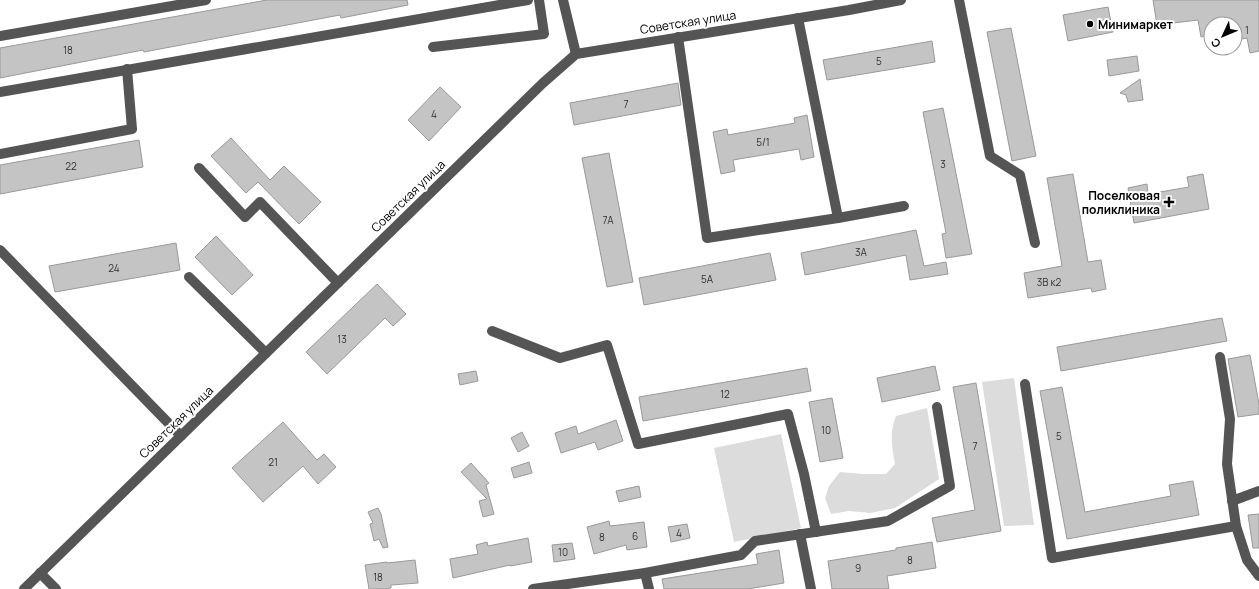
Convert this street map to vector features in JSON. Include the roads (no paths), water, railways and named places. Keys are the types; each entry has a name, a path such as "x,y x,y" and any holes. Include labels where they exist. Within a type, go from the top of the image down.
{"street":[{"path":"0,36 206,0"},
{"path":"0,92 528,0"},
{"path":"433,47 544,34 539,0"},
{"path":"563,0 576,54"},
{"name":"Советская улица","path":"24,589 543,83 576,54 901,0"},
{"path":"960,0 990,156 1020,175 1035,243"},
{"path":"798,18 838,218"},
{"path":"678,37 707,238 838,218 904,206"},
{"path":"0,154 132,129 127,70"},
{"path":"199,168 245,217 260,202 338,283"},
{"path":"0,250 181,436"},
{"path":"189,277 266,353"},
{"path":"492,331 560,358 607,345 638,444 788,414 804,474 816,532"},
{"path":"1220,358 1230,419 1227,464 1236,526 1248,560 1259,576"},
{"path":"1025,384 1052,558 1236,526"},
{"path":"533,589 644,573 741,555 755,541 888,521 950,486 937,407"},
{"path":"1232,501 1259,491"},
{"path":"800,534 811,589"},
{"path":"40,572 56,589"},
{"path":"644,573 649,589"}],"place":[{"name":"Минимаркет","path":"1090,24"},
{"name":"Поселковая поликлиника","path":"1169,202"}]}
